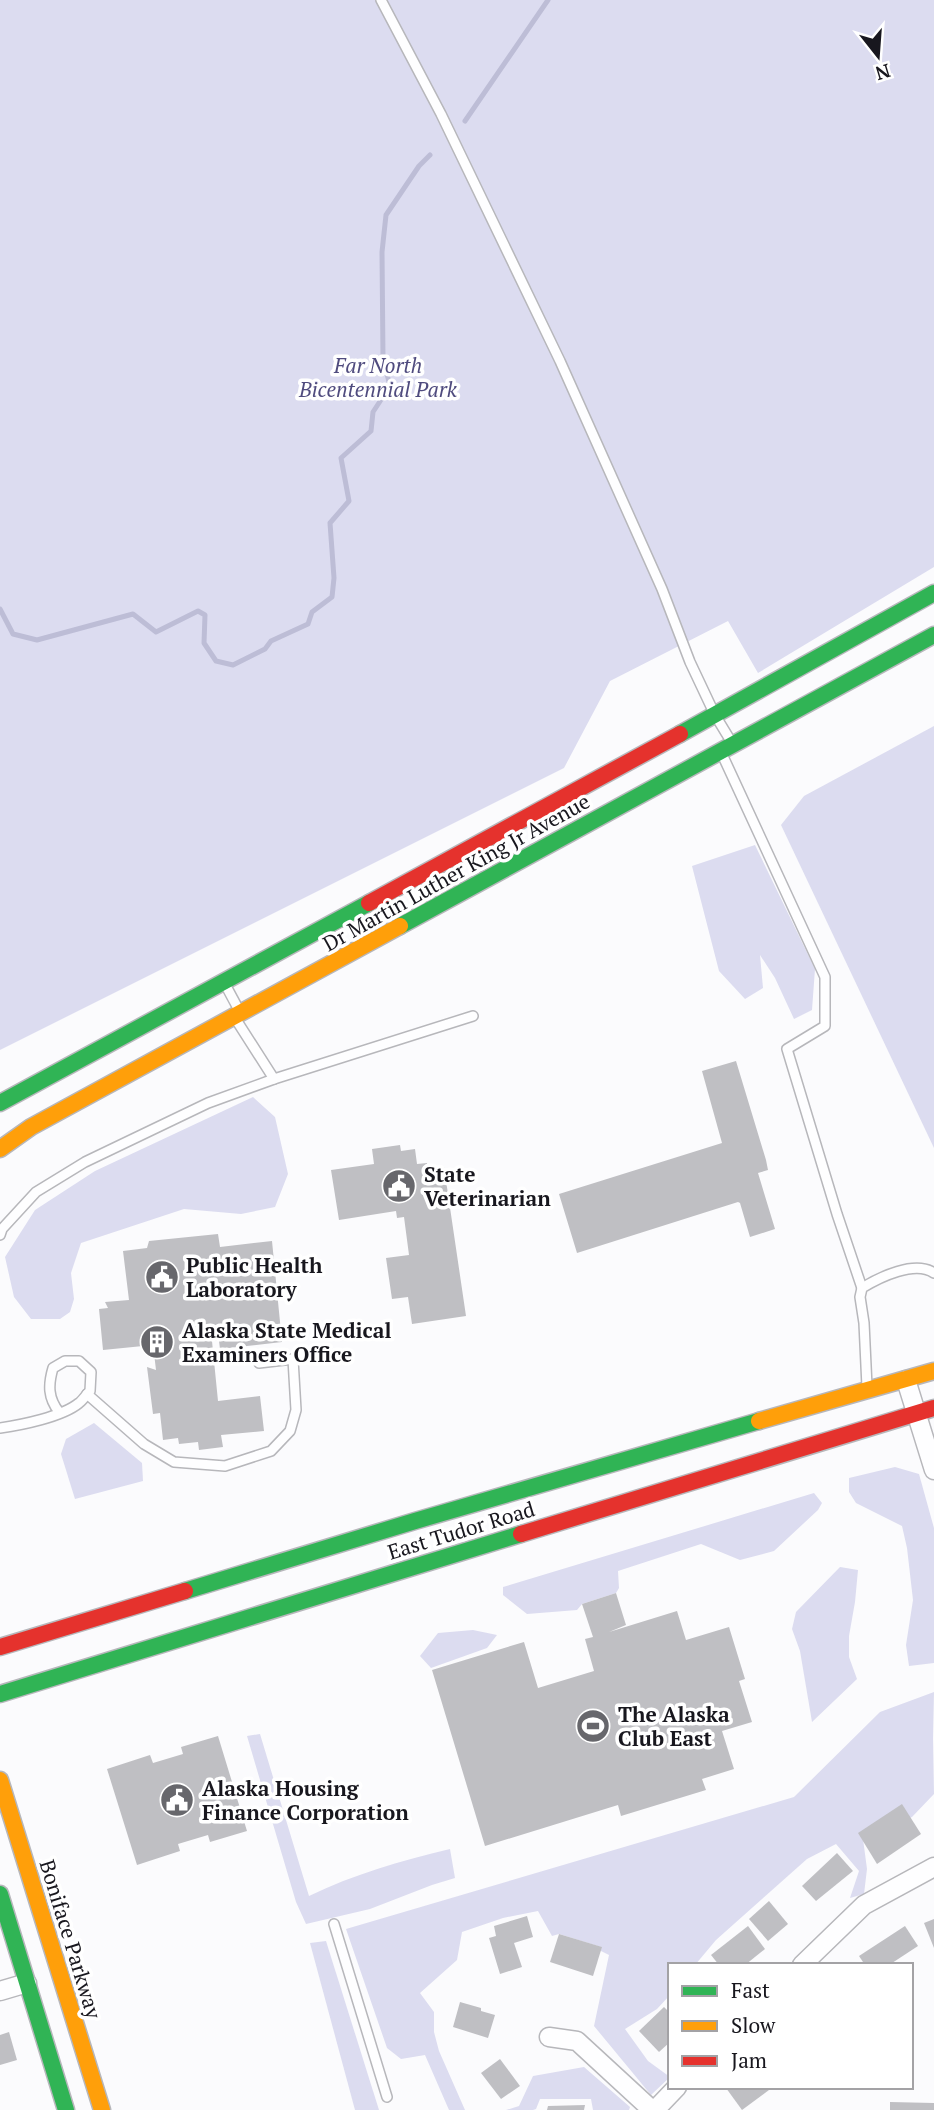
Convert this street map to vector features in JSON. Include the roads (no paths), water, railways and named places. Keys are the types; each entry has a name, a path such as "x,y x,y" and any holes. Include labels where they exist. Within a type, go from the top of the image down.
{"main road":[{"name":"Dr Martin Luther King Jr Avenue","path":"0,1103 715,715 934,593"},
{"name":"Dr Martin Luther King Jr Avenue","path":"0,1149 31,1127 934,635"},
{"name":"East Tudor Road","path":"0,1647 415,1521 934,1371"},
{"name":"East Tudor Road","path":"0,1694 925,1410"},
{"name":"Boniface Parkway","path":"0,1780 102,2110"},
{"path":"0,1894 66,2110"}],"street":[{"path":"906,1380 925,1410 934,1470"},
{"path":"804,1963 863,1905 934,1867"},
{"path":"0,1991 27,1983"},
{"path":"550,2037 577,2041 653,2110 675,2089"}],"lane":[{"path":"381,0 441,114 560,361 662,589 690,662 715,715 825,977 825,1026 787,1049 836,1214 862,1287 860,1297 867,1391"},
{"path":"223,981 237,1015 274,1079"},
{"path":"0,1235 2,1229 36,1192 85,1162 208,1103 274,1079 474,1016"},
{"path":"862,1287 884,1275 908,1270 929,1270 934,1273"},
{"path":"87,1394 144,1444 174,1462 225,1466 271,1451 290,1431 296,1410 293,1359 260,1363"},
{"path":"0,1428 38,1420 60,1412 78,1405 90,1391 91,1372 79,1361 65,1361 53,1368 49,1381 50,1395 60,1412"},
{"path":"334,1924 387,2097"}],"waterway":[{"path":"465,121 548,0"},
{"path":"0,609 13,634 37,640 133,614 156,632 198,611 205,615 204,643 216,661 233,665 265,649 271,641 308,624 312,612 332,597 334,578 330,523 349,501 341,458 371,431 373,412 390,386 383,358 382,252 386,215 419,166 430,155"}],"place":[{"name":"State Veterinarian","path":"399,1186"},
{"name":"Public Health Laboratory","path":"162,1277"},
{"name":"Alaska State Medical Examiners Office","path":"157,1342"},
{"name":"The Alaska Club East","path":"593,1726"},
{"name":"Alaska Housing Finance Corporation","path":"177,1800"}],"park label":[{"name":"Far North Bicentennial Park","path":"378,377"}]}
